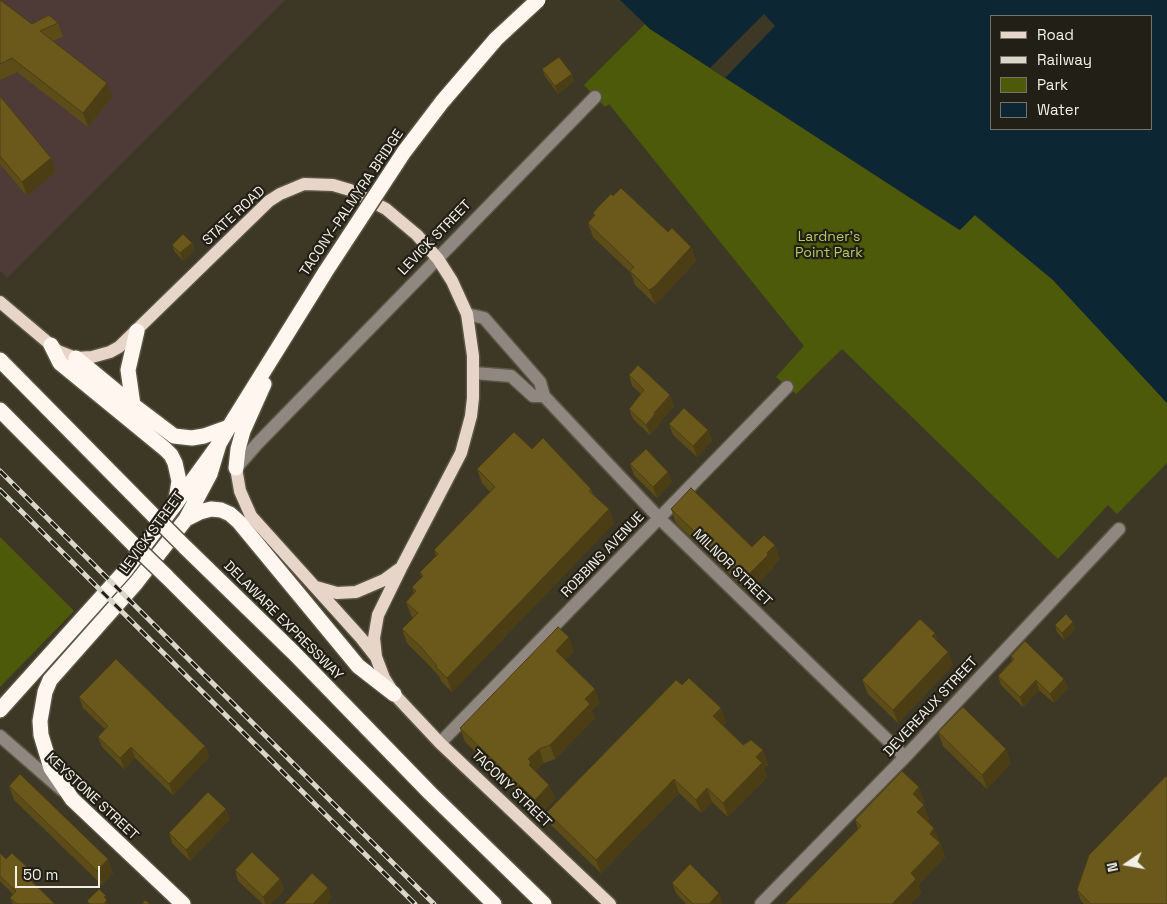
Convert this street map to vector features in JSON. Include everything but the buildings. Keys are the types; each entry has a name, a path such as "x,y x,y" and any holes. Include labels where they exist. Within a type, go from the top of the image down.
{"highway":[{"name":"TACONY–PALMYRA BRIDGE","path":"220,444 326,271 404,152 442,102 496,39 538,0"},
{"path":"133,406 128,370 137,331"},
{"path":"236,468 238,449 243,431 281,343"},
{"path":"51,345 60,363 171,455 175,462 179,481 174,506"},
{"path":"76,358 168,433 180,438 192,438 204,436 229,427"},
{"name":"DELAWARE EXPRESSWAY","path":"0,360 154,516 294,653 430,793 544,904"},
{"path":"0,410 494,904"},
{"name":"LEVICK STREET","path":"0,710 125,571 220,444"},
{"name":"LEVICK STREET","path":"72,799 51,768 41,735 40,722 45,692 50,680 136,583 186,519 210,474 220,444"},
{"path":"186,519 211,509 221,510 230,514 239,522 358,666 394,694"},
{"name":"KEYSTONE STREET","path":"72,799 183,904"}],"main road":[{"name":"STATE ROAD","path":"76,358 92,357 110,352 137,331 269,201 304,184 334,185 367,198 398,218 417,235 438,259 452,281 467,314 474,356 474,373 471,416 462,453 378,615 374,638 376,657 384,678 394,694"},
{"path":"0,302 58,351 76,358"},
{"path":"236,468 237,482 247,509 257,523 376,657"},
{"path":"313,586 337,593 356,592 384,580 401,568"},
{"name":"TACONY STREET","path":"394,694 440,743 610,904"}],"street":[{"name":"LEVICK STREET","path":"236,468 258,443 595,96"},
{"name":"MILNOR STREET","path":"467,314 484,318 540,382 544,396 660,518 905,757"},
{"name":"MILNOR STREET","path":"474,373 511,376 533,396 544,396"},
{"name":"ROBBINS AVENUE","path":"440,743 787,388"},
{"name":"DEVEREAUX STREET","path":"761,904 905,757 1119,528"},
{"name":"KEYSTONE STREET","path":"0,736 72,799"}],"shaded area":[{"path":"0,0 285,0 7,278 0,271"}],"green space":[{"name":"Lardner's Point Park","path":"645,24 959,230 974,215 1053,280 1167,403 1167,463 1117,514 1108,505 1058,559 842,349 796,394 776,377 804,346 609,104 605,107 584,85"},
{"path":"0,537 74,611 0,687"}],"water":[{"path":"620,0 1167,0 1167,403 1053,280 975,215 960,230 650,29"}],"pier":[{"path":"764,14 775,26 725,78 710,68"}],"railway":[{"path":"0,471 434,904"},
{"path":"0,490 415,904"}]}
